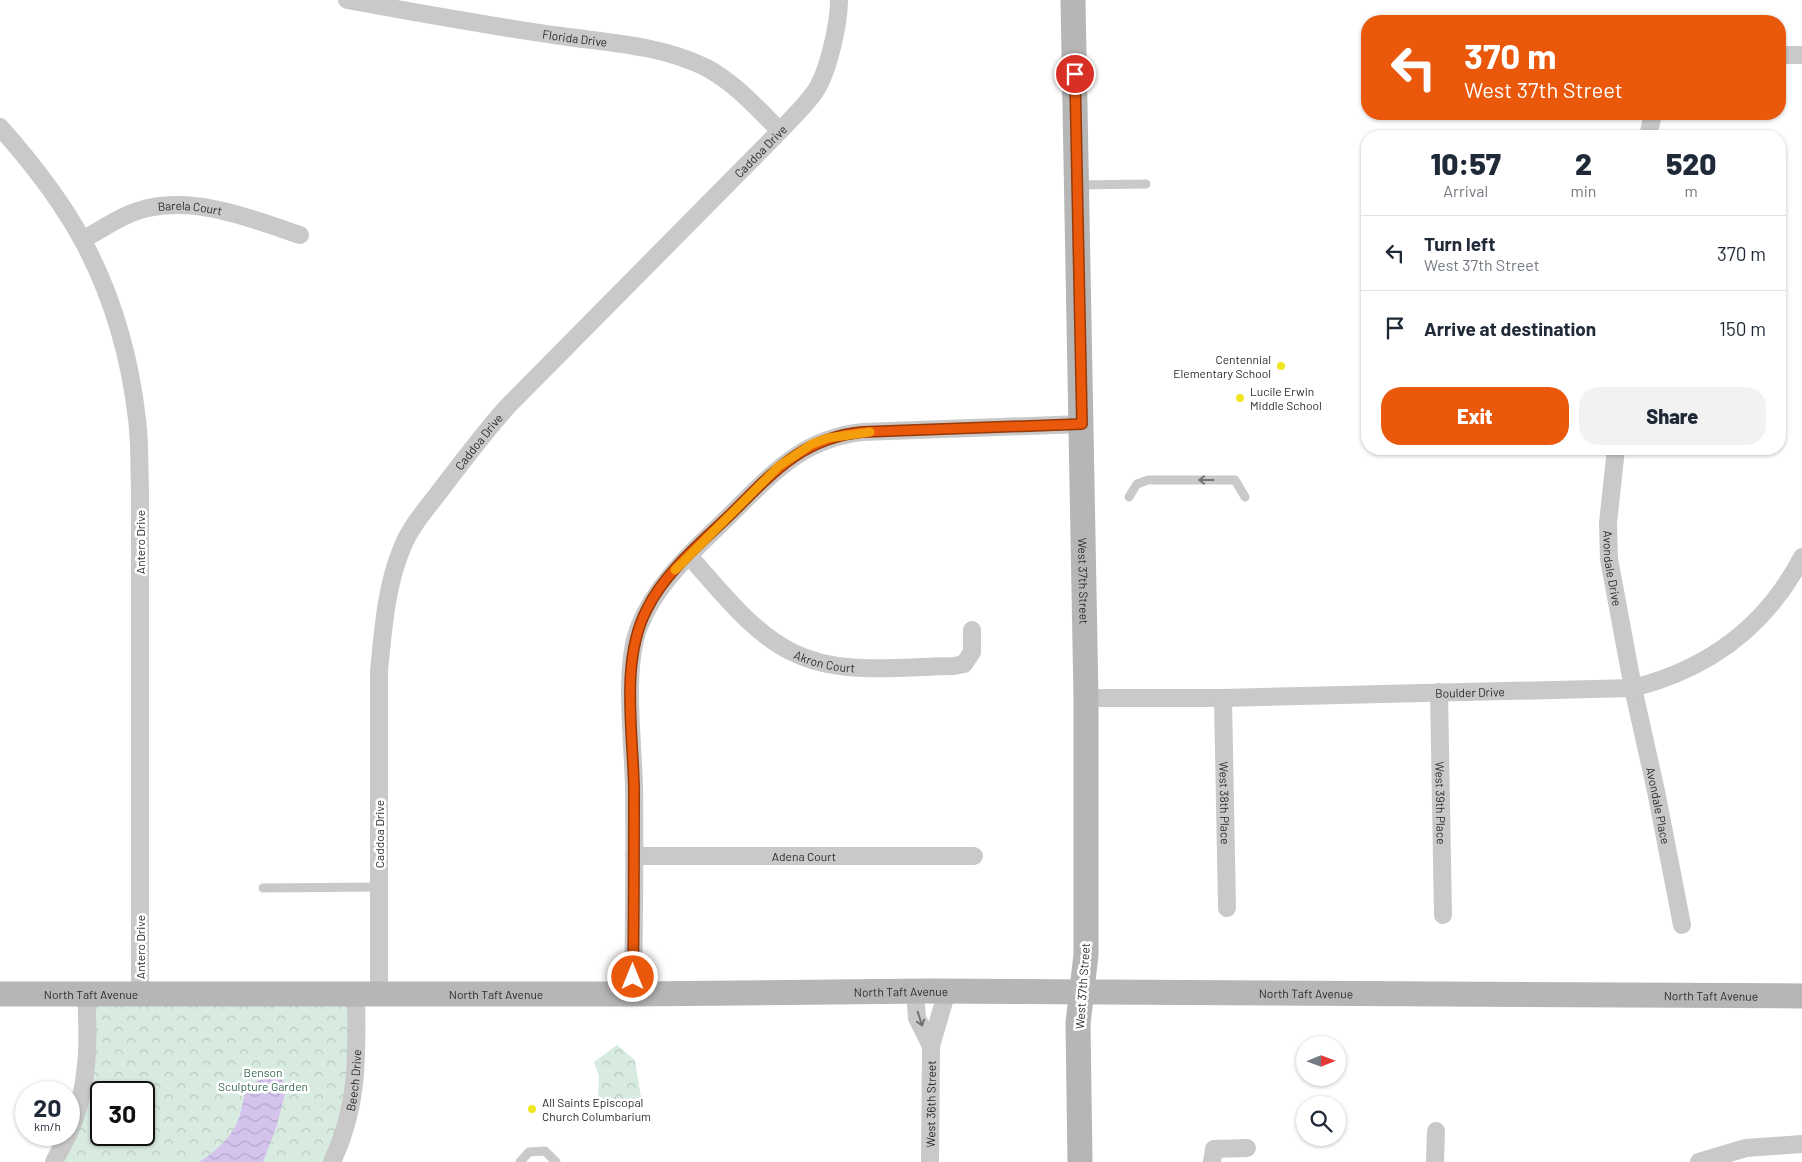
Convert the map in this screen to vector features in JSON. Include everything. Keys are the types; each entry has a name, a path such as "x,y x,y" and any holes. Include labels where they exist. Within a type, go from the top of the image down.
{"main road":[{"name":"West 37th Street","path":"1073,0 1078,185 1086,698 1086,955 1078,1023 1080,1162"},
{"name":"North Taft Avenue","path":"0,994 633,994 1083,991 1802,996"}],"street":[{"name":"Florida Drive","path":"346,0 561,36 641,46 671,53 719,75 739,90 780,131"},
{"name":"Caddoa Drive","path":"368,994 379,887 379,671 384,625 392,582 407,536 476,444 507,407 780,131 814,93 822,79 830,51 839,0"},
{"path":"1786,55 1802,55"},
{"name":"Antero Drive","path":"0,127 52,191 83,240 114,314 127,361 137,420 140,488 140,994"},
{"name":"Barela Court","path":"83,240 132,213 168,205 238,215 300,235"},
{"path":"633,994 634,856 631,677 638,629 659,588 779,466 812,444 828,438 862,432 1082,424"},
{"name":"Avondale Drive","path":"1615,455 1608,523 1608,551 1632,688"},
{"name":"Akron Court","path":"689,556 742,614 776,643 793,653 838,666 964,664 972,652 972,630"},
{"name":"Boulder Drive","path":"1086,698 1223,698 1632,688 1663,680 1686,671 1749,628 1782,591 1802,557"},
{"name":"Avondale Place","path":"1632,688 1656,791 1682,925"},
{"name":"West 39th Place","path":"1439,692 1443,915"},
{"name":"West 38th Place","path":"1223,698 1226,908"},
{"name":"Adena Court","path":"634,856 974,856"},
{"name":"West 36th Street","path":"916,991 918,1018 931,1046"},
{"name":"West 36th Street","path":"930,1162 931,1046 947,991"},
{"path":"80,1098 85,1074 88,1024 86,994"},
{"name":"Beech Drive","path":"332,1162 344,1137 357,1071 368,994"},
{"path":"1435,1162 1436,1131"},
{"path":"1699,1162 1746,1148 1802,1144"},
{"path":"54,1162 62,1146"},
{"path":"1212,1162 1214,1150 1247,1148"}],"lane":[{"path":"1078,185 1146,184"},
{"path":"1129,497 1137,484 1148,480 1235,480 1241,487 1245,497"},
{"path":"263,888 379,887"},
{"path":"520,1162 529,1152 545,1152 556,1162"}],"green space":[{"name":"Benson Sculpture Garden","path":"86,994 356,994 357,1071 332,1162 54,1162 62,1146 80,1146 79,1081"},
{"path":"617,1045 635,1060 642,1104 605,1105 598,1097 599,1076 594,1062"}],"water":[{"path":"265,1078 281,1078 287,1086 276,1128 263,1162 199,1162 228,1137 239,1119 246,1091 250,1086"}],"slow traffic":[{"path":"675,570 779,466 812,444 828,438 845,434 870,432"}],"place":[{"name":"Centennial Elementary School","path":"1281,366"},
{"name":"Lucile Erwin Middle School","path":"1240,398"},
{"name":"All Saints Episcopal Church Columbarium","path":"532,1109"}],"route":[{"path":"633,977 634,786 631,677 638,629 659,588 779,466 812,444 828,438 862,432 1082,424 1075,74"}]}
